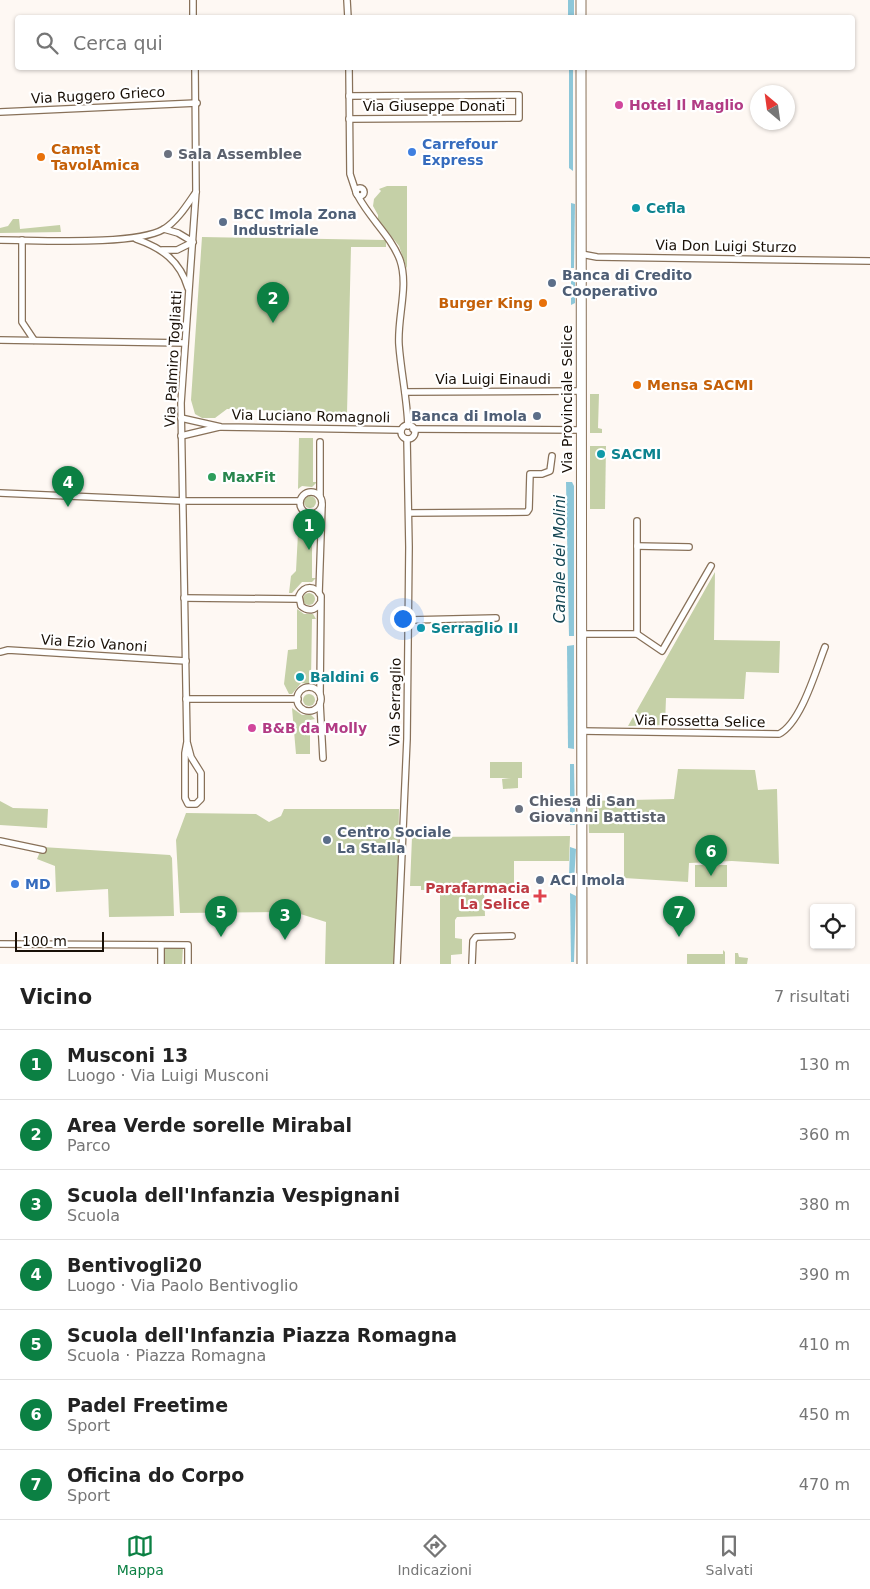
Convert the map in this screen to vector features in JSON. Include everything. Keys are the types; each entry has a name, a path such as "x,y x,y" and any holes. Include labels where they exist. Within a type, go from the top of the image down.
{"main road":[{"path":"581,0 581,15"},
{"name":"Via Provinciale Selice","path":"581,70 582,964"}],"street":[{"path":"193,0 194,15"},
{"path":"347,0 348,15"},
{"name":"Via Palmiro Togliatti","path":"187,742 184,753 185,798 188,804 196,804 201,799 201,773 191,757 187,742 181,436 185,343 196,191 197,103 195,70"},
{"name":"Via Giuseppe Donati","path":"348,70 349,119 519,118 519,95 349,96"},
{"name":"Via Ruggero Grieco","path":"0,112 197,103"},
{"path":"349,119 351,178 362,202 392,243 400,262 402,282 399,345 405,392 411,427 414,435 407,439 402,436 401,430 411,427 581,430"},
{"path":"0,240 136,239 164,229 180,214 196,191"},
{"path":"136,239 162,250 177,250 193,242 178,232 164,229"},
{"path":"22,240 22,322 34,340"},
{"path":"162,250 182,272 189,292"},
{"name":"Via Don Luigi Sturzo","path":"581,254 597,257 870,261"},
{"path":"0,340 185,343"},
{"name":"Via Luigi Einaudi","path":"405,392 581,391"},
{"name":"Via Luciano Romagnoli","path":"181,418 221,427 401,430"},
{"name":"Via Luciano Romagnoli","path":"181,436 221,427"},
{"name":"Via Serraglio","path":"397,964 407,739 407,439"},
{"path":"320,442 320,496 322,505 319,593 320,703 323,758"},
{"path":"408,514 527,512 529,509 530,474 550,471 552,456"},
{"path":"299,501 306,492 314,492 320,496"},
{"path":"0,493 183,502 299,501"},
{"path":"299,501 301,509 307,514 315,514 322,505"},
{"path":"637,521 637,634"},
{"path":"636,546 689,547"},
{"path":"581,634 637,634 662,651 711,566"},
{"path":"319,593 313,588 306,588 300,592 298,599 301,606 307,610 315,609 320,603"},
{"path":"184,598 298,599"},
{"path":"408,620 496,618"},
{"name":"Via Fossetta Selice","path":"581,732 779,734 788,728 806,699 825,647"},
{"name":"Via Ezio Vanoni","path":"0,652 8,650 186,661"},
{"path":"320,694 314,688 306,688 300,692 298,699 300,706 306,710 316,709 320,703"},
{"path":"186,699 298,699"},
{"path":"0,841 43,850"},
{"path":"472,964 473,941 476,937 512,936"},
{"path":"0,944 188,944 188,964"},
{"path":"160,964 161,945"}],"green space":[{"path":"387,186 407,186 407,269 399,246 378,219 373,206 374,199 381,191 379,189"},
{"path":"13,219 19,219 20,229 60,225 61,232 0,233 0,228 8,226"},
{"path":"202,237 386,240 386,247 351,247 347,413 227,409 215,418 202,418 195,414 191,400"},
{"path":"590,394 599,394 598,428 602,429 602,433 590,433"},
{"path":"299,438 313,438 313,482 317,482 312,487 302,486 298,489"},
{"path":"590,446 606,446 605,509 590,509"},
{"path":"308,496 312,496 316,502 312,508 308,508 304,504 304,500"},
{"path":"299,514 305,518 312,518 317,523 312,523 312,578 316,578 312,582 302,582 292,593 289,593 291,576 296,571"},
{"path":"715,572 714,640 780,641 779,673 746,672 744,699 666,698 665,725 628,726"},
{"path":"307,593 311,593 315,599 311,605 307,605 303,601 303,597"},
{"path":"297,609 304,614 313,614 316,619 312,619 311,679 315,679 311,684 301,683 292,694 289,694 284,684 288,650 297,649"},
{"path":"307,694 311,694 315,700 311,706 307,706 303,702 303,698"},
{"path":"292,708 302,715 311,715 315,719 310,720 310,754 296,754"},
{"path":"490,762 522,762 522,778 518,778 518,788 503,789 502,779 511,778 490,778"},
{"path":"678,769 755,770 758,790 777,789 779,864 732,861 689,863 688,882 624,878 624,833 589,833 588,801 674,799"},
{"path":"0,801 13,808 48,809 47,828 0,825"},
{"path":"284,809 399,809 396,964 325,964 326,922 294,912 180,913 176,840 186,813 256,814 269,822 281,816"},
{"path":"570,836 569,861 514,861 514,891 484,891 485,916 457,917 455,920 455,938 462,939 462,954 451,955 451,964 440,964 440,890 421,890 421,886 410,886 412,837"},
{"path":"42,847 170,855 172,858 174,916 109,917 108,889 56,892 55,866 37,859"},
{"path":"695,865 727,865 727,887 695,887"},
{"path":"163,947 183,947 182,964 163,964"},
{"path":"723,950 725,952 725,964 687,964 687,954 723,954"},
{"path":"735,953 738,953 739,957 748,958 747,964 735,964"}],"water":[{"path":"568,0 574,0 574,15 568,15"},
{"path":"569,70 573,70 573,171 569,168"},
{"path":"571,203 575,204 574,268 571,268"},
{"path":"571,278 575,278 575,303 571,305"},
{"path":"566,482 572,482 574,486 574,636 569,636"},
{"path":"574,645 574,749 568,748 567,646"},
{"path":"570,764 574,764 575,825 570,825"},
{"path":"570,847 576,849 574,881 569,877"},
{"path":"570,893 576,896 574,962 571,962"}],"place":[{"name":"Hotel Il Maglio","path":"619,105"},
{"name":"Carrefour Express","path":"412,152"},
{"name":"Sala Assemblee","path":"168,154"},
{"name":"Camst TavolAmica","path":"41,157"},
{"name":"Cefla","path":"636,208"},
{"name":"BCC Imola Zona Industriale","path":"223,222"},
{"name":"Banca di Credito Cooperativo","path":"552,283"},
{"name":"Burger King","path":"543,303"},
{"name":"Area Verde sorelle Mirabal","path":"273,323"},
{"name":"Mensa SACMI","path":"637,385"},
{"name":"Banca di Imola","path":"537,416"},
{"name":"SACMI","path":"601,454"},
{"name":"MaxFit","path":"212,477"},
{"name":"Bentivogli20","path":"68,507"},
{"name":"Musconi 13","path":"309,550"},
{"name":"Serraglio II","path":"421,628"},
{"name":"Baldini 6","path":"300,677"},
{"name":"B&B da Molly","path":"252,728"},
{"name":"Chiesa di San Giovanni Battista","path":"519,809"},
{"name":"Centro Sociale La Stalla","path":"327,840"},
{"name":"Padel Freetime","path":"711,876"},
{"name":"ACI Imola","path":"540,880"},
{"name":"MD","path":"15,884"},
{"name":"Parafarmacia La Selice","path":"540,896"},
{"name":"Scuola dell'Infanzia Piazza Romagna","path":"221,937"},
{"name":"Oficina do Corpo","path":"679,937"},
{"name":"Scuola dell'Infanzia Vespignani","path":"285,940"}],"water label":[{"name":"Canale dei Molini","path":"560,559"}]}
